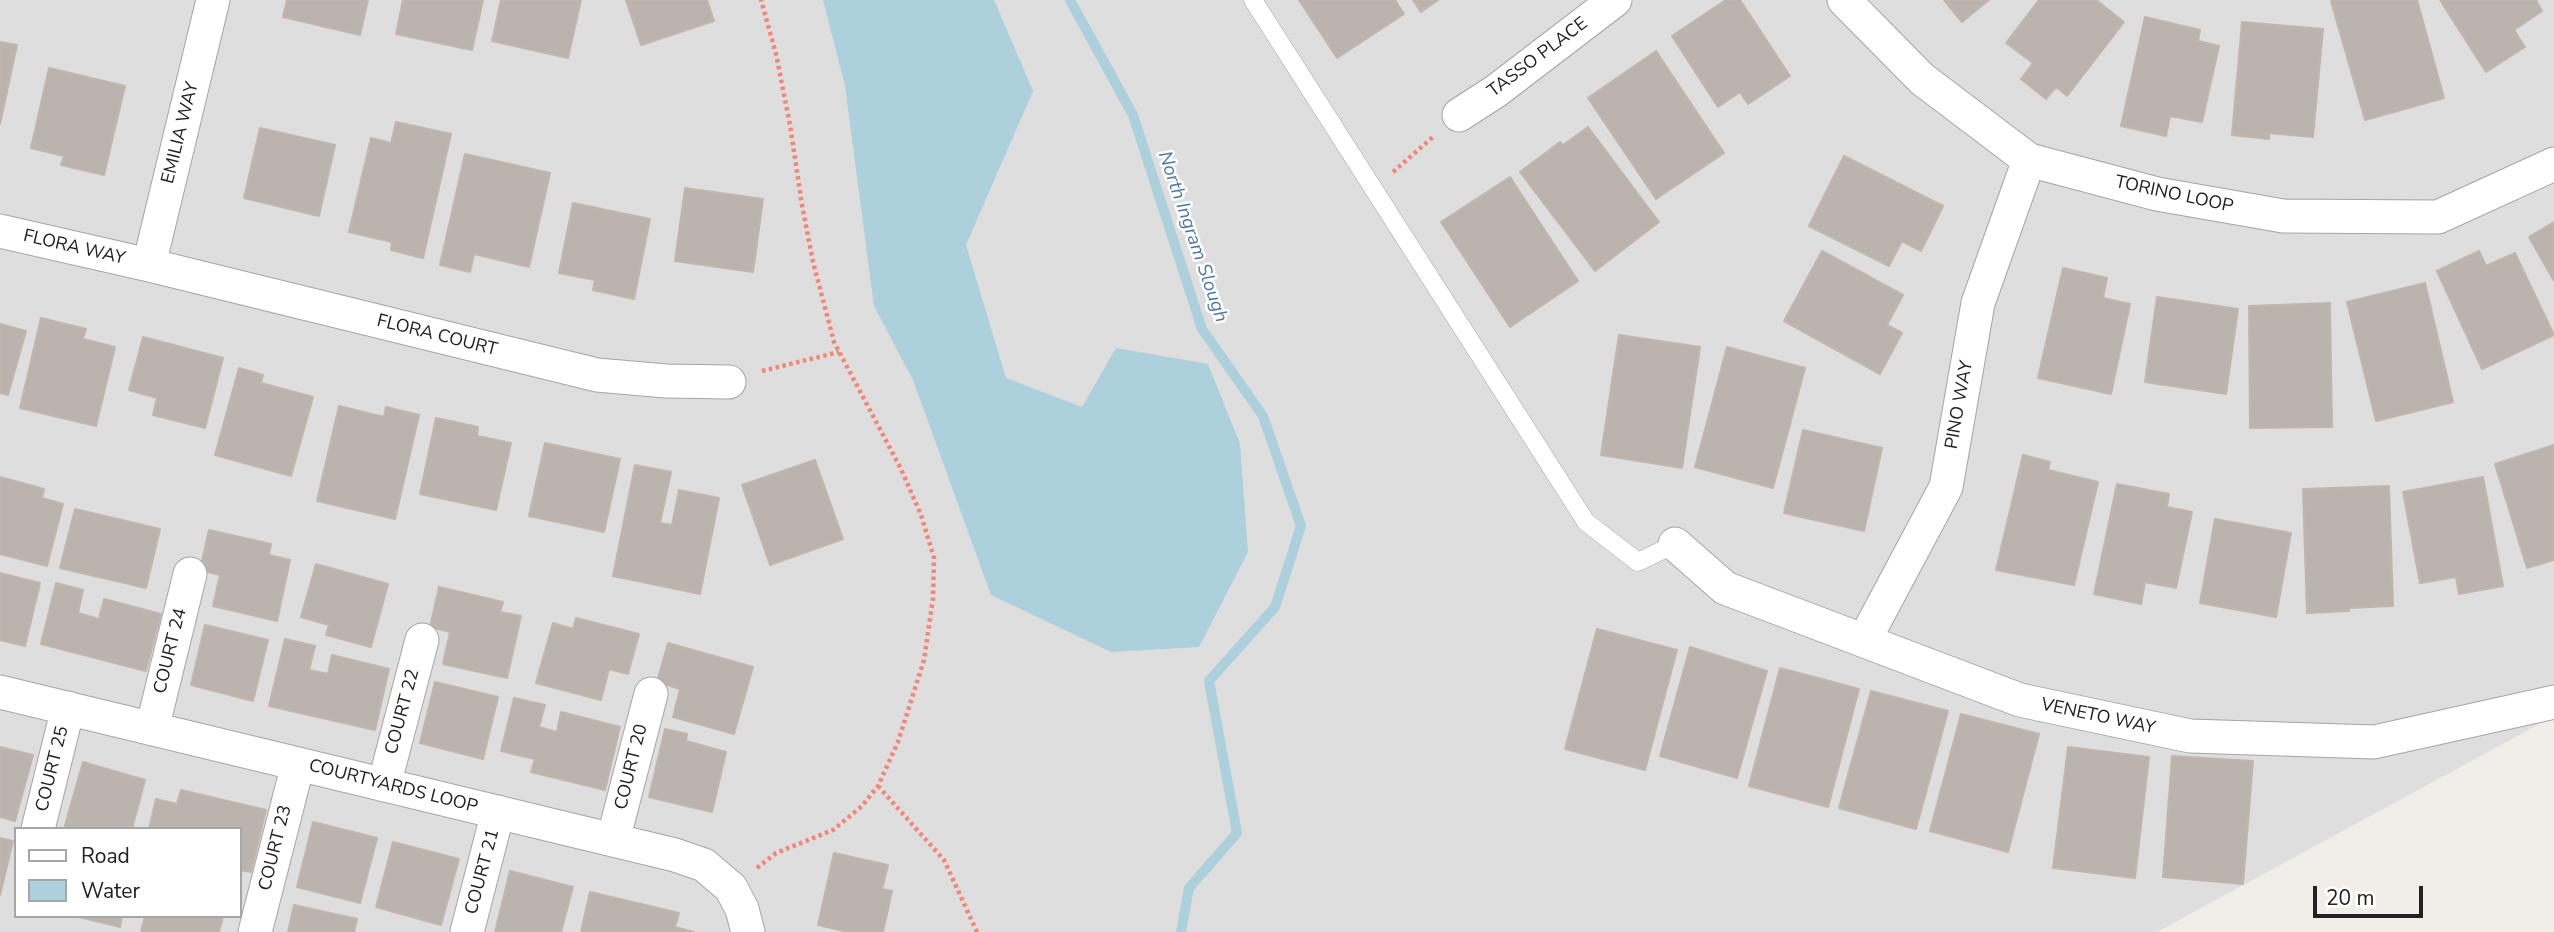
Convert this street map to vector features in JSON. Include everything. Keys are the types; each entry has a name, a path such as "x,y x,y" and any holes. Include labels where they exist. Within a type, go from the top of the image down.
{"street":[{"name":"EMILIA WAY","path":"149,265 213,0"},
{"name":"TASSO PLACE","path":"1459,115 1496,91 1615,0"},
{"name":"TORINO LOOP","path":"1844,0 1922,79 2029,160 2157,194 2283,216 2438,217 2554,164"},
{"name":"PINO WAY","path":"1865,639 1946,487 1978,303 2029,160"},
{"name":"FLORA WAY","path":"0,232 149,265"},
{"name":"FLORA COURT","path":"149,265 597,375 666,381 729,382"},
{"name":"VENETO WAY","path":"1675,544 1725,588 2020,700 2190,736 2374,742 2554,702"},
{"name":"COURT 24","path":"152,729 190,574"},
{"name":"COURT 22","path":"384,785 422,640"},
{"name":"COURTYARDS LOOP","path":"0,692 675,855 704,865 731,888 742,909 748,932"},
{"name":"COURT 20","path":"614,840 651,694"},
{"name":"COURT 25","path":"38,827 68,709"},
{"name":"COURT 23","path":"255,932 298,764"},
{"name":"COURT 21","path":"467,932 499,812"}],"lane":[{"path":"1253,0 1587,522 1638,562 1675,544"}],"path":[{"path":"731,888 776,853 833,830 862,806 878,786 898,742 924,660 933,598 934,558 921,515 901,469 834,342 813,262 776,54 761,0"},
{"path":"1374,189 1459,115"},
{"path":"729,382 839,352"},
{"path":"878,786 944,860 977,932"}],"shaded area":[{"path":"0,0 2554,0 2554,716 2157,932 0,932"}],"water":[{"path":"823,0 994,0 1033,91 966,245 1006,378 1082,407 1116,348 1208,364 1240,444 1248,552 1199,647 1111,652 991,595 913,380 874,306 845,86"}],"building":[{"path":"287,0 368,0 360,35 283,17"},
{"path":"403,0 483,0 472,50 396,34"},
{"path":"501,0 581,0 568,58 492,41"},
{"path":"626,0 707,0 714,21 641,45"},
{"path":"1299,0 1395,0 1404,14 1337,58"},
{"path":"1413,0 1438,0 1421,12"},
{"path":"1726,0 1740,0 1790,76 1748,104 1740,92 1718,107 1672,36"},
{"path":"1944,0 1989,0 1962,22"},
{"path":"2039,0 2096,0 2124,22 2067,96 2056,87 2046,99 2021,79 2033,63 2006,43"},
{"path":"2417,0 2444,98 2365,120 2331,1"},
{"path":"2440,0 2536,0 2542,11 2514,30 2525,47 2486,72"},
{"path":"2145,17 2200,30 2198,41 2219,46 2202,122 2170,116 2166,136 2121,126"},
{"path":"2242,22 2323,29 2313,137 2269,133 2269,139 2232,135"},
{"path":"0,42 17,45 0,124"},
{"path":"1656,51 1724,153 1656,199 1588,98"},
{"path":"49,68 125,86 104,175 61,165 64,156 31,148"},
{"path":"396,122 451,134 423,258 391,250 392,242 349,232 371,138 391,143"},
{"path":"1588,127 1659,222 1595,271 1520,172 1560,142 1563,145"},
{"path":"260,128 335,145 319,216 244,198"},
{"path":"465,154 550,173 529,267 474,254 470,272 440,265"},
{"path":"1844,156 1943,206 1921,251 1902,241 1889,266 1809,226"},
{"path":"1510,177 1578,281 1510,327 1441,222"},
{"path":"685,188 763,199 753,272 675,261"},
{"path":"573,203 650,219 634,299 593,290 595,280 559,273"},
{"path":"2554,222 2554,281 2529,237"},
{"path":"1822,251 1903,295 1887,325 1902,333 1880,374 1784,321"},
{"path":"2479,251 2486,266 2515,253 2554,335 2482,369 2437,271"},
{"path":"2063,268 2107,278 2103,298 2130,304 2111,394 2038,378"},
{"path":"2425,283 2453,402 2376,421 2347,302"},
{"path":"2157,297 2238,309 2226,394 2145,382"},
{"path":"2330,303 2332,427 2250,428 2249,306"},
{"path":"41,318 86,329 83,339 115,347 96,426 20,408"},
{"path":"0,324 26,331 8,395 0,393"},
{"path":"1619,335 1700,347 1682,468 1601,455"},
{"path":"143,337 223,358 205,428 153,415 157,398 129,390"},
{"path":"1727,347 1805,368 1773,488 1695,467"},
{"path":"239,368 263,375 261,383 313,397 291,476 215,455"},
{"path":"339,406 384,417 386,407 419,415 395,519 317,501"},
{"path":"436,418 478,427 477,436 511,443 496,510 420,494"},
{"path":"1803,430 1882,448 1864,531 1784,513"},
{"path":"545,443 620,459 604,532 529,516"},
{"path":"2554,445 2554,560 2527,568 2495,464"},
{"path":"2023,455 2050,462 2048,470 2098,482 2074,585 1996,570"},
{"path":"815,460 843,539 770,565 742,485"},
{"path":"635,465 671,472 660,523 672,525 679,490 719,498 700,594 613,576"},
{"path":"0,477 44,489 42,498 63,504 47,566 0,554"},
{"path":"2483,477 2503,586 2459,594 2456,577 2420,583 2403,492"},
{"path":"2117,484 2169,494 2167,507 2192,512 2176,588 2145,582 2141,604 2094,594"},
{"path":"2389,486 2393,606 2307,613 2303,489"},
{"path":"75,509 160,529 146,588 60,568"},
{"path":"2215,519 2291,533 2276,617 2200,603"},
{"path":"209,530 271,544 269,555 290,560 277,621 213,606 220,575 200,570"},
{"path":"316,564 388,584 371,647 326,635 329,625 301,617"},
{"path":"0,573 40,583 25,646 0,640"},
{"path":"56,583 83,590 78,613 99,619 104,599 161,614 146,671 41,644"},
{"path":"439,587 503,602 500,612 521,616 507,678 443,664 450,632 430,627"},
{"path":"576,618 639,634 628,674 609,669 601,700 536,683 553,623 573,629"},
{"path":"205,625 268,640 253,701 191,685"},
{"path":"1597,629 1677,650 1645,770 1565,749"},
{"path":"285,639 315,646 309,670 328,674 332,655 389,669 375,730 269,706"},
{"path":"668,643 753,667 734,734 673,717 680,689 657,682"},
{"path":"1690,647 1767,671 1737,778 1660,756"},
{"path":"1780,668 1859,689 1828,807 1749,786"},
{"path":"435,682 498,697 483,759 420,743"},
{"path":"1871,691 1948,711 1916,829 1839,808"},
{"path":"514,698 545,705 539,727 557,732 561,712 620,727 605,790 531,772 535,759 501,751"},
{"path":"1961,714 2039,734 2008,852 1930,831"},
{"path":"665,729 687,734 686,741 726,752 712,812 649,797"},
{"path":"0,747 33,755 15,821 0,817"},
{"path":"2068,747 2149,757 2135,878 2053,868"},
{"path":"2172,756 2253,761 2243,884 2163,877"},
{"path":"83,762 145,780 133,827 65,827"},
{"path":"181,790 266,810 251,872 242,870 242,827 149,827 156,799 177,804"},
{"path":"313,822 377,838 360,903 297,887"},
{"path":"0,838 13,841 0,895"},
{"path":"393,842 459,859 441,925 376,907"},
{"path":"834,853 888,865 882,889 892,891 883,932 848,932 818,925"},
{"path":"510,871 573,887 561,932 495,932"},
{"path":"590,892 679,913 675,927 694,932 581,932"},
{"path":"294,905 357,919 354,932 288,932"},
{"path":"83,918 122,918 120,927"},
{"path":"144,918 222,918 219,932 141,932"}],"waterway":[{"name":"North Ingram Slough","path":"1070,0 1133,115 1202,329 1263,416 1301,526 1275,607 1209,681 1237,833 1189,888 1181,932"}]}
